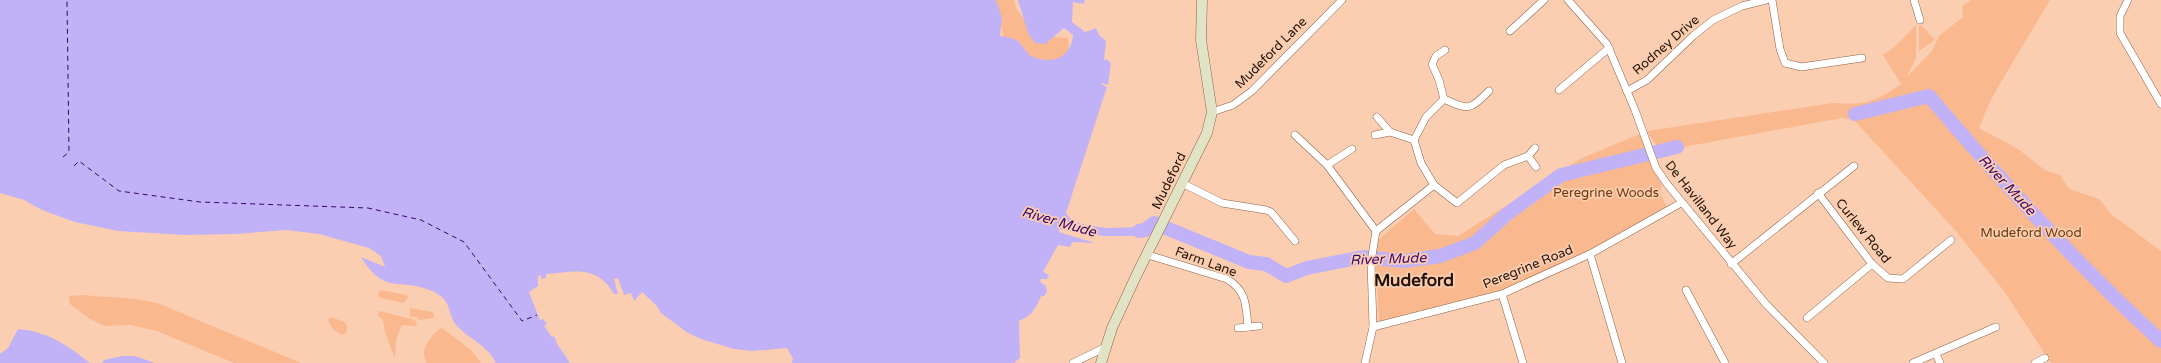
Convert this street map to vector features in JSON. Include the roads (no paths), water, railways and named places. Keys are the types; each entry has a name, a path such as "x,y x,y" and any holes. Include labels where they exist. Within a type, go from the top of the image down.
{"street":[{"name":"Mudeford","path":"1101,363 1112,328 1207,133 1212,112 1201,40 1202,0"},
{"name":"Mudeford Lane","path":"1212,112 1233,104 1252,91 1342,0"},
{"path":"1510,30 1544,0"},
{"name":"De Havilland Way","path":"1568,0 1609,48 1656,168 1681,203 1731,264 1765,303 1824,363"},
{"name":"Rodney Drive","path":"1627,91 1647,80 1693,36 1713,20 1742,6 1766,0"},
{"path":"1772,0 1780,49 1786,63 1801,67 1862,58"},
{"path":"1914,0 1920,20"},
{"path":"2128,0 2120,16 2120,33 2161,104"},
{"path":"1559,90 1609,48"},
{"path":"1444,99 1439,80 1432,64 1436,56 1445,50"},
{"path":"1444,99 1464,108 1474,106 1489,91"},
{"path":"1444,99 1426,117 1414,140 1421,163 1434,185 1458,203 1504,165 1528,156 1535,148"},
{"path":"1377,117 1390,132"},
{"path":"1375,135 1390,132 1414,140"},
{"path":"1295,136 1327,166 1376,231"},
{"path":"1327,166 1352,149"},
{"path":"1528,156 1536,167"},
{"name":"Curlew Road","path":"1731,264 1818,193 1854,166"},
{"path":"1182,183 1222,203 1271,212 1294,242"},
{"path":"1365,363 1374,327 1371,298 1371,253 1376,231 1434,185"},
{"name":"Curlew Road","path":"1818,193 1872,264 1888,278 1903,279 1951,240"},
{"name":"Peregrine Road","path":"1374,327 1502,294 1590,254 1681,203"},
{"path":"1590,254 1622,363"},
{"name":"Farm Lane","path":"1148,255 1227,279 1238,286 1245,302 1248,327"},
{"path":"1807,318 1872,264"},
{"path":"1686,290 1724,363"},
{"path":"1502,294 1523,363"},
{"path":"1238,328 1259,326"},
{"path":"1913,363 1996,326"},
{"path":"1073,363 1106,347"},
{"path":"1936,354 1940,363"},
{"path":"2035,363 2045,358"}],"water":[{"path":"0,0 996,0 1002,18 1000,36 1018,41 1033,57 1043,60 1050,60 1061,57 1065,53 1072,42 1073,35 1064,28 1045,44 1035,43 1028,33 1018,0 1085,0 1084,4 1073,2 1072,22 1085,32 1096,28 1099,35 1106,41 1104,60 1106,59 1111,63 1108,85 1102,83 1102,85 1107,87 1066,213 1072,221 1106,228 1142,227 1157,218 1145,236 1104,236 1059,229 1059,232 1095,243 1072,242 1070,247 1058,245 1043,272 1049,275 1047,279 1041,279 1040,282 1046,286 1047,292 1044,296 1041,296 1037,305 1030,314 1019,321 1020,358 1014,363 792,363 793,359 787,348 752,351 734,349 701,339 688,333 661,313 656,305 642,292 634,301 631,293 624,295 618,278 614,279 618,294 614,294 607,284 600,278 584,272 576,272 546,274 546,278 541,279 541,275 538,276 538,286 529,292 540,320 543,319 547,324 544,326 552,337 554,336 556,342 570,363 496,363 489,352 458,327 452,318 447,303 439,295 420,287 393,283 378,277 361,257 385,267 381,256 369,248 319,234 286,230 236,234 185,235 118,231 75,222 42,210 24,200 0,193"},
{"path":"18,329 48,336 73,350 90,363 0,363 0,354 8,348"},
{"path":"123,356 135,356 155,363 102,363 104,360"}],"waterway":[{"name":"River Mude","path":"1855,114 1929,96 1984,160 2070,253 2161,341"},
{"name":"River Mude","path":"1139,231 1145,230 1154,223 1249,262 1266,264 1286,276 1307,268 1363,257 1403,261 1440,256 1475,243 1507,214 1561,175 1677,147"}],"district":[{"name":"Mudeford","path":"1414,280"}],"park label":[{"name":"Peregrine Woods","path":"1606,193"},
{"name":"Mudeford Wood","path":"2031,233"}]}
